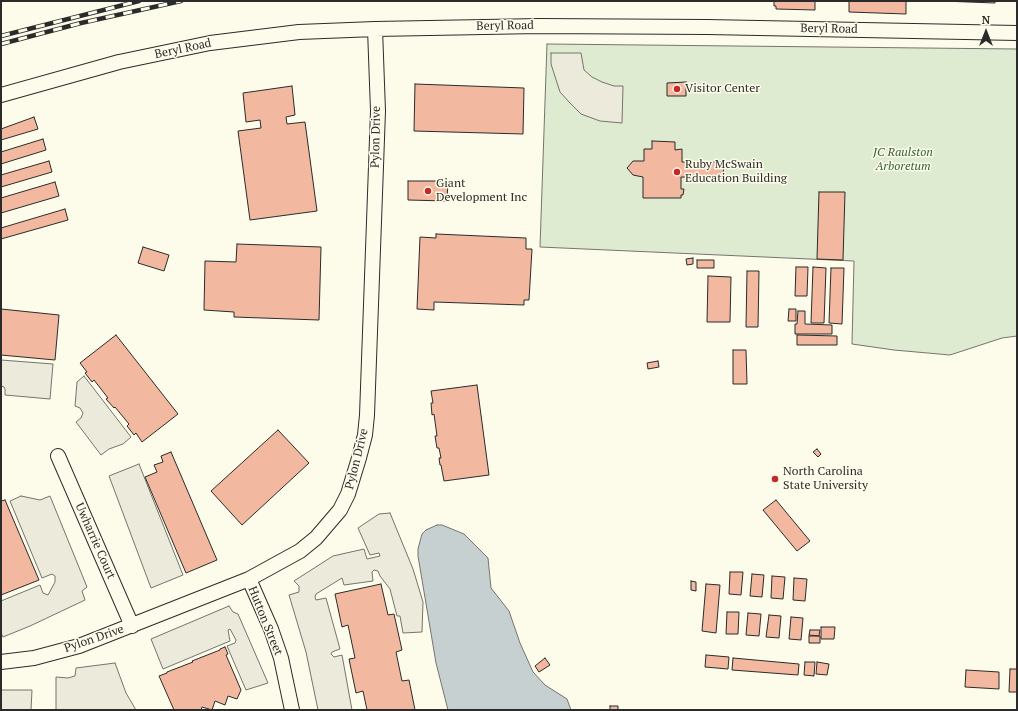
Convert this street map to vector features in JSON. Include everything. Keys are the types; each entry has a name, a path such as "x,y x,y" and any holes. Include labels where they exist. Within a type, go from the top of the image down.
{"street":[{"name":"Beryl Road","path":"1,95 119,62 210,43 300,32 539,26 638,26 1017,33"},
{"name":"Pylon Drive","path":"1,662 34,658 79,646 249,579 300,551 316,538 340,510 348,494 365,435 367,415 378,111 375,29"},
{"name":"Uwharrie Court","path":"58,456 132,626"},
{"name":"Hutton Street","path":"249,579 271,629 278,651 292,710"}],"green space":[{"name":"JC Raulston Arboretum","path":"547,44 1017,49 1017,336 1002,338 950,355 894,350 852,344 854,261 540,247"}],"shaded area":[{"path":"551,53 581,53 584,70 592,77 614,86 623,86 622,123 600,121 581,114 560,92 551,64"},
{"path":"1,360 53,364 50,399 5,395 5,389 1,386"},
{"path":"84,376 131,437 123,444 109,449 101,455 76,422 81,418 83,413 80,408 75,406 77,382"},
{"path":"139,464 183,575 151,588 109,476"},
{"path":"21,496 40,500 50,496 87,587 82,591 85,600 3,637 1,633 1,601 40,585 43,593 48,595 55,582 55,576 52,574 42,578 10,501"},
{"path":"390,513 413,569 423,602 422,632 403,633 400,616 397,616 390,589 378,571 374,570 372,572 373,581 344,585 342,578 316,594 316,600 326,598 340,649 332,652 331,654 334,657 342,655 352,710 318,710 306,652 289,595 299,592 299,586 294,581 333,556 364,549 367,559 380,556 379,553 370,555 358,528 379,514"},
{"path":"437,525 442,525 464,534 488,558 491,588 509,611 520,643 533,672 545,685 567,699 571,710 448,710 436,663 418,556 418,549 422,534 426,530"},
{"path":"229,606 233,612 238,614 268,683 246,690 227,646 235,643 236,640 230,629 228,630 230,641 163,669 151,639"},
{"path":"115,663 126,693 136,710 56,710 56,677 68,678 75,676 76,668"},
{"path":"1,690 32,690 31,710 1,710"}],"building":[{"path":"774,1 815,1 815,10 776,9 776,6 774,6"},
{"path":"849,1 906,1 906,14 849,12"},
{"path":"942,1 995,1 995,3"},
{"name":"Visitor Center","path":"686,82 686,96 667,96 667,83"},
{"path":"415,84 524,88 523,134 414,131"},
{"path":"292,86 295,115 286,117 287,124 305,122 317,211 250,220 238,131 261,128 260,120 246,122 243,93"},
{"path":"34,117 38,129 1,140 1,129"},
{"path":"43,139 46,150 1,164 1,152"},
{"name":"Ruby McSwain Education Building","path":"652,141 675,142 675,150 682,149 682,162 724,162 723,178 681,177 681,189 684,189 681,198 643,198 643,177 633,175 627,168 633,161 644,161 644,149 652,149"},
{"path":"49,161 52,172 1,187 1,175"},
{"name":"Giant Development Inc","path":"408,181 448,181 447,201 408,200"},
{"path":"55,182 59,196 1,213 1,198"},
{"path":"819,192 845,192 843,260 817,259"},
{"path":"65,209 68,220 1,239 1,228"},
{"path":"436,234 526,238 526,249 532,249 529,300 524,300 524,305 434,302 434,310 417,309 420,237 436,238"},
{"path":"237,244 321,247 319,320 234,317 234,312 204,310 205,261 236,262"},
{"path":"143,247 169,255 164,271 138,263"},
{"path":"693,258 693,264 687,265 686,259"},
{"path":"697,260 714,260 714,268 697,268"},
{"path":"796,267 808,267 807,296 795,296"},
{"path":"813,267 826,268 824,323 811,323"},
{"path":"831,268 844,268 842,324 829,323"},
{"path":"747,271 759,271 758,327 746,327"},
{"path":"708,276 731,277 730,322 707,322"},
{"path":"1,309 59,315 55,360 1,355"},
{"path":"789,309 796,309 796,321 788,321"},
{"path":"798,311 805,311 805,324 832,325 832,334 795,334 795,324 797,324"},
{"path":"116,335 178,414 142,442 136,433 134,435 127,426 129,424 115,407 114,408 106,399 108,398 94,380 92,382 80,363"},
{"path":"797,335 837,336 837,345 797,345"},
{"path":"733,350 746,350 747,384 733,384"},
{"path":"658,361 659,367 648,369 647,363"},
{"path":"477,385 489,475 444,481 440,465 439,458 441,458 439,448 437,448 435,436 437,436 434,414 432,415 431,403 433,403 431,391"},
{"path":"278,430 309,463 242,525 211,491"},
{"path":"817,449 821,454 818,457 813,452"},
{"path":"171,452 217,560 186,573 145,477 157,472 154,465 163,462 161,456"},
{"path":"5,500 39,580 1,595 1,501"},
{"path":"776,500 810,541 797,551 763,510"},
{"path":"730,572 743,572 741,595 729,594"},
{"path":"752,574 764,575 762,597 750,596"},
{"path":"772,576 785,577 783,599 771,598"},
{"path":"794,578 807,579 805,601 793,600"},
{"path":"691,581 696,582 696,591 691,590"},
{"path":"381,584 388,615 394,614 402,650 396,652 402,681 409,680 415,710 367,710 363,691 356,693 349,659 355,658 348,625 342,627 335,594"},
{"path":"706,584 720,585 716,633 702,631"},
{"path":"727,612 739,612 738,634 726,634"},
{"path":"748,613 761,614 759,636 746,635"},
{"path":"769,615 781,616 779,638 766,637"},
{"path":"791,617 803,618 801,640 789,639"},
{"path":"821,627 835,627 834,639 821,639"},
{"path":"810,630 820,630 819,636 809,635"},
{"path":"809,636 820,636 820,643 809,643"},
{"path":"225,647 228,654 226,655 241,690 237,699 228,696 225,705 215,701 212,710 202,707 201,710 174,710 159,676"},
{"path":"706,655 729,657 728,669 705,667"},
{"path":"545,658 550,665 539,672 535,666"},
{"path":"733,658 799,664 798,675 732,670"},
{"path":"805,662 815,662 814,676 804,675"},
{"path":"817,662 829,664 827,675 816,674"},
{"path":"1010,669 1017,669 1017,692 1009,692"},
{"path":"966,670 999,672 999,689 965,687"},
{"path":"610,706 618,706 618,710 610,710"}],"railway":[{"path":"1,36 139,1"},
{"path":"1,44 81,23 181,1"}],"place":[{"name":"Visitor Center","path":"677,89"},
{"name":"Ruby McSwain Education Building","path":"677,172"},
{"name":"Giant Development Inc","path":"428,191"},
{"name":"North Carolina State University","path":"775,479"}]}
